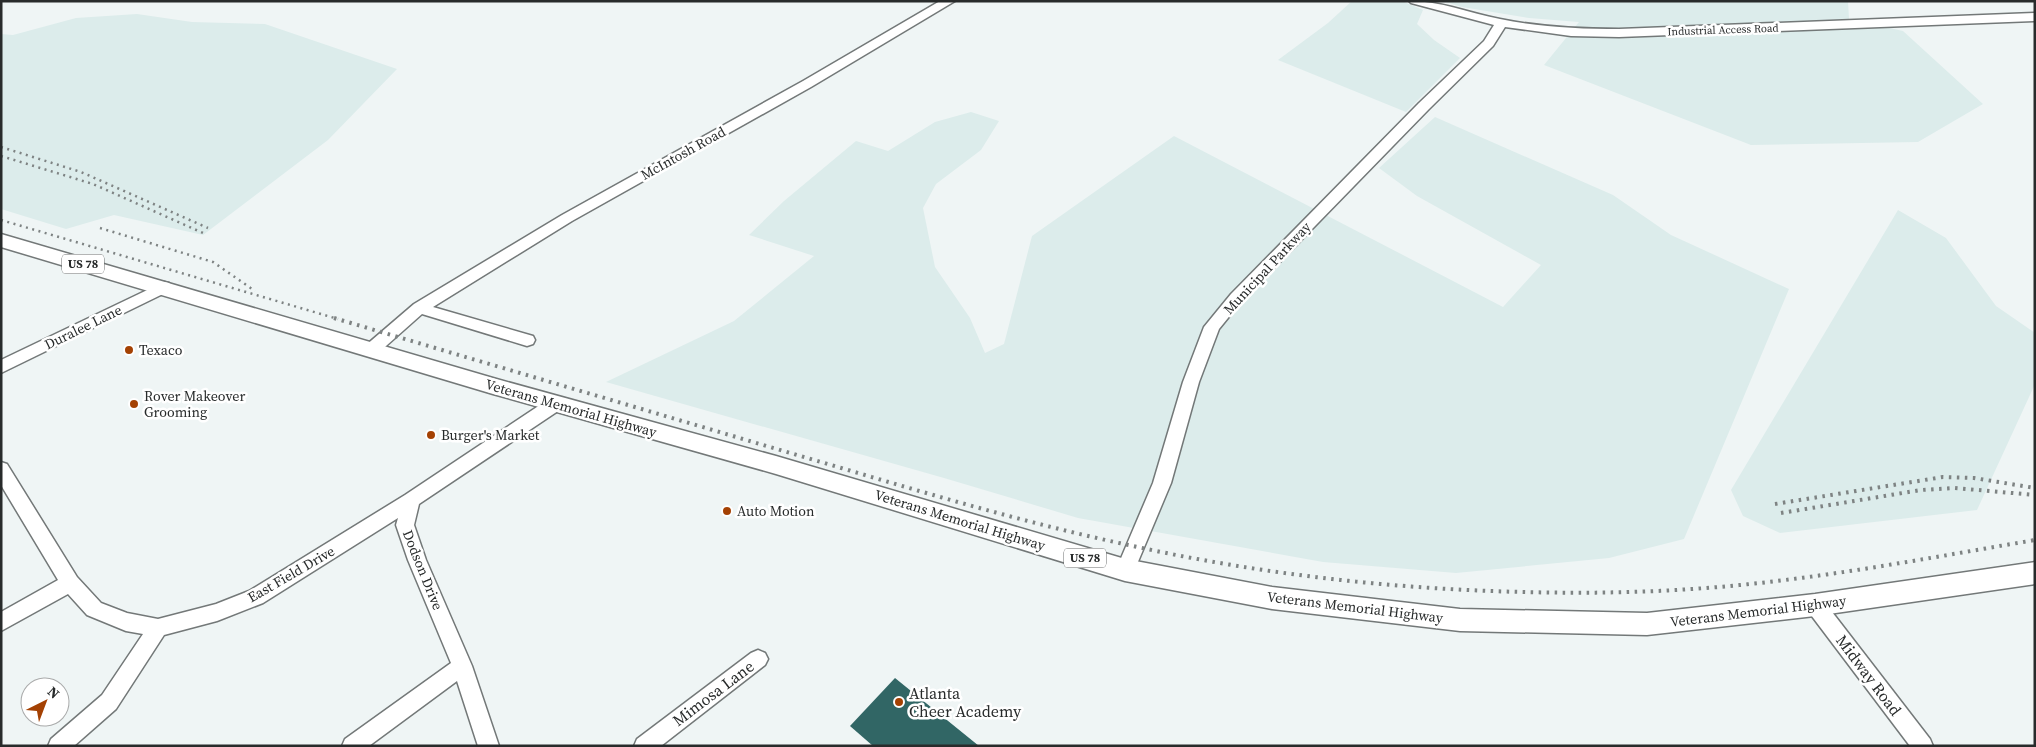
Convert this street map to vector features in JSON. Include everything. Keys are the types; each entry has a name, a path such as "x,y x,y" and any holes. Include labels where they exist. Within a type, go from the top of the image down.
{"main road":[{"name":"Veterans Memorial Highway","path":"1,240 555,404 776,465 1125,570 1272,598 1460,620 1646,624 1816,605 2035,573"}],"street":[{"name":"McIntosh Road","path":"371,350 419,308 567,218 807,84 949,1"},
{"name":"Industrial Access Road","path":"1415,1 1501,23 1572,32 1620,33 2035,17"},
{"name":"Municipal Parkway","path":"1125,570 1162,483 1191,382 1212,327 1243,291 1424,106 1489,43 1501,23"},
{"name":"Duralee Lane","path":"1,367 164,287"},
{"path":"419,308 527,340"},
{"path":"411,500 555,404"},
{"name":"East Field Drive","path":"1,469 70,583 94,609 126,622 158,628 217,612 256,597 411,500"},
{"name":"Dodson Drive","path":"411,500 405,525 417,560 462,666 489,746"},
{"path":"1,622 70,583"},
{"name":"Midway Road","path":"1816,605 1923,746"},
{"path":"58,746 109,702 158,628"},
{"name":"Mimosa Lane","path":"644,746 758,659"},
{"path":"352,746 462,666"}],"shaded area":[{"path":"1352,1 1402,1 1423,10 1417,24 1434,40 1460,58 1406,112 1278,60 1328,23"},
{"path":"1443,1 1848,1 1849,19 1903,31 1983,104 1918,142 1751,145 1544,65 1579,22 1529,18 1462,7"},
{"path":"137,14 192,22 265,24 397,69 328,140 203,235 114,215 66,229 1,209 1,34 13,35 76,18"},
{"path":"971,112 999,121 981,150 936,184 923,208 935,267 970,318 985,353 1004,344 1032,236 1174,136 1503,307 1541,265 1417,196 1379,168 1435,117 1613,195 1671,235 1789,289 1684,539 1609,558 1456,573 1323,562 1078,518 606,382 734,321 814,256 749,235 784,201 856,141 888,151 935,122"},
{"path":"1898,210 1946,238 1996,306 2035,333 2035,384 1977,510 1780,533 1743,516 1731,490"}],"building":[{"name":"Atlanta Cheer Academy","path":"895,678 979,746 873,746 850,726"}],"railway":[{"path":"1,147 81,172 208,228"},
{"path":"1,156 93,184 203,233"},
{"path":"1,220 338,319"},
{"path":"100,228 213,262 255,291"},
{"path":"334,318 905,487 996,512 1133,546 1229,565 1278,572 1376,584 1474,590 1580,593 1665,591 1722,587 1822,575 2035,540"},
{"path":"1775,504 1943,477 1974,478 2035,488"},
{"path":"1781,513 1921,490 1955,488 2035,495"}],"place":[{"name":"Texaco","path":"129,350"},
{"name":"Rover Makeover Grooming","path":"134,404"},
{"name":"Burger's Market","path":"431,435"},
{"name":"Auto Motion","path":"727,511"},
{"name":"Atlanta Cheer Academy","path":"899,702"}]}
